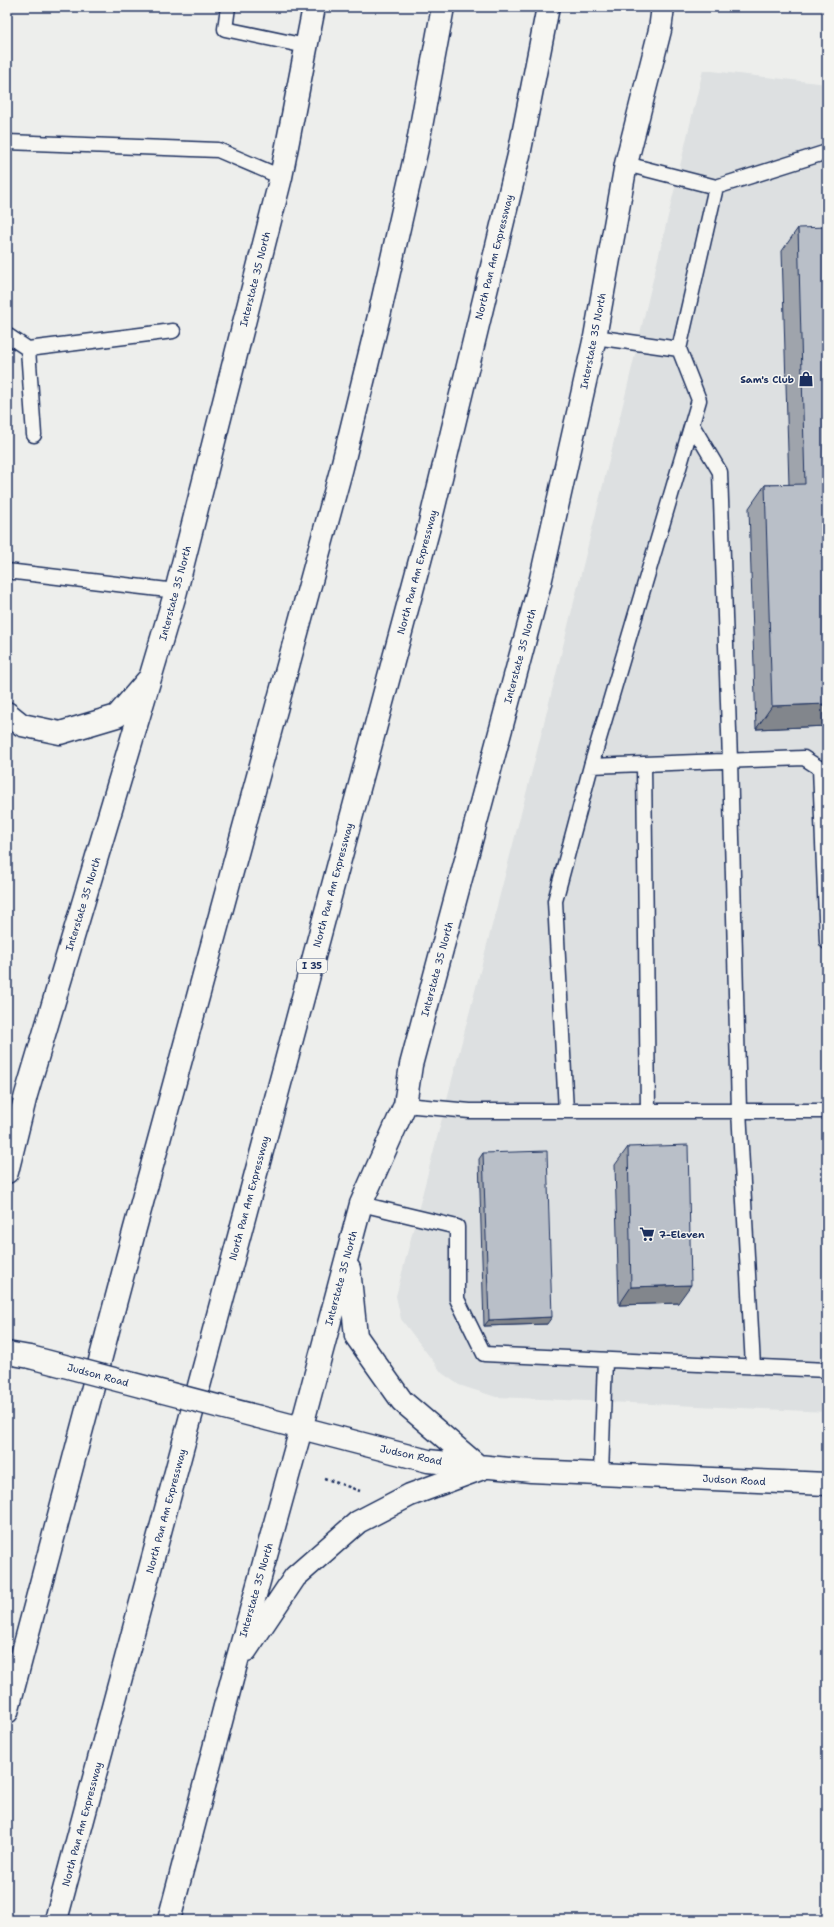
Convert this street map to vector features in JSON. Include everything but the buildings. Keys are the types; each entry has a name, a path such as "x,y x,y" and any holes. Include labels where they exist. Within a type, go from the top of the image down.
{"main road":[{"name":"Interstate 35 North","path":"7,1172 29,1088 176,591 281,177 314,7"},
{"path":"7,1712 134,1232 342,466 379,316 417,148 443,7"},
{"name":"North Pan Am Expressway","path":"56,1920 429,527 519,155 548,7"},
{"name":"Interstate 35 North","path":"169,1920 235,1668 361,1204 404,1105 411,1065 540,583 595,337 626,164 660,30 663,7"},
{"path":"7,713 22,725 60,732 117,716 151,676"},
{"path":"235,1668 294,1577 358,1522 410,1495 483,1466 402,1401 356,1336 347,1256"},
{"name":"Judson Road","path":"7,1353 30,1357 428,1461 531,1471 827,1484"},
{"path":"7,1688 32,1620"}],"lane":[{"path":"228,7 225,29 306,46"},
{"path":"7,142 218,150 281,177"},
{"path":"626,164 716,187 827,152"},
{"path":"566,1110 555,901 591,766 699,400 678,349 716,187"},
{"path":"7,335 28,349 173,331"},
{"path":"595,337 678,349"},
{"path":"28,349 34,436"},
{"path":"692,424 720,472 730,760 739,1110 753,1366"},
{"path":"7,571 176,591"},
{"path":"591,766 804,758 823,770 827,942"},
{"path":"644,764 648,1110"},
{"path":"404,1105 470,1111 827,1111"},
{"path":"361,1204 457,1227 457,1299 484,1354 827,1370"},
{"path":"601,1474 605,1360"}],"path":[{"path":"329,1480 331,1475"},
{"path":"324,1478 366,1493"}],"shaded area":[{"path":"703,70 827,84 827,1412 496,1397 459,1385 442,1373 401,1319 396,1296 534,763 627,388"}],"place":[{"name":"Sam's Club","path":"806,379"},
{"name":"7-Eleven","path":"647,1234"}]}
